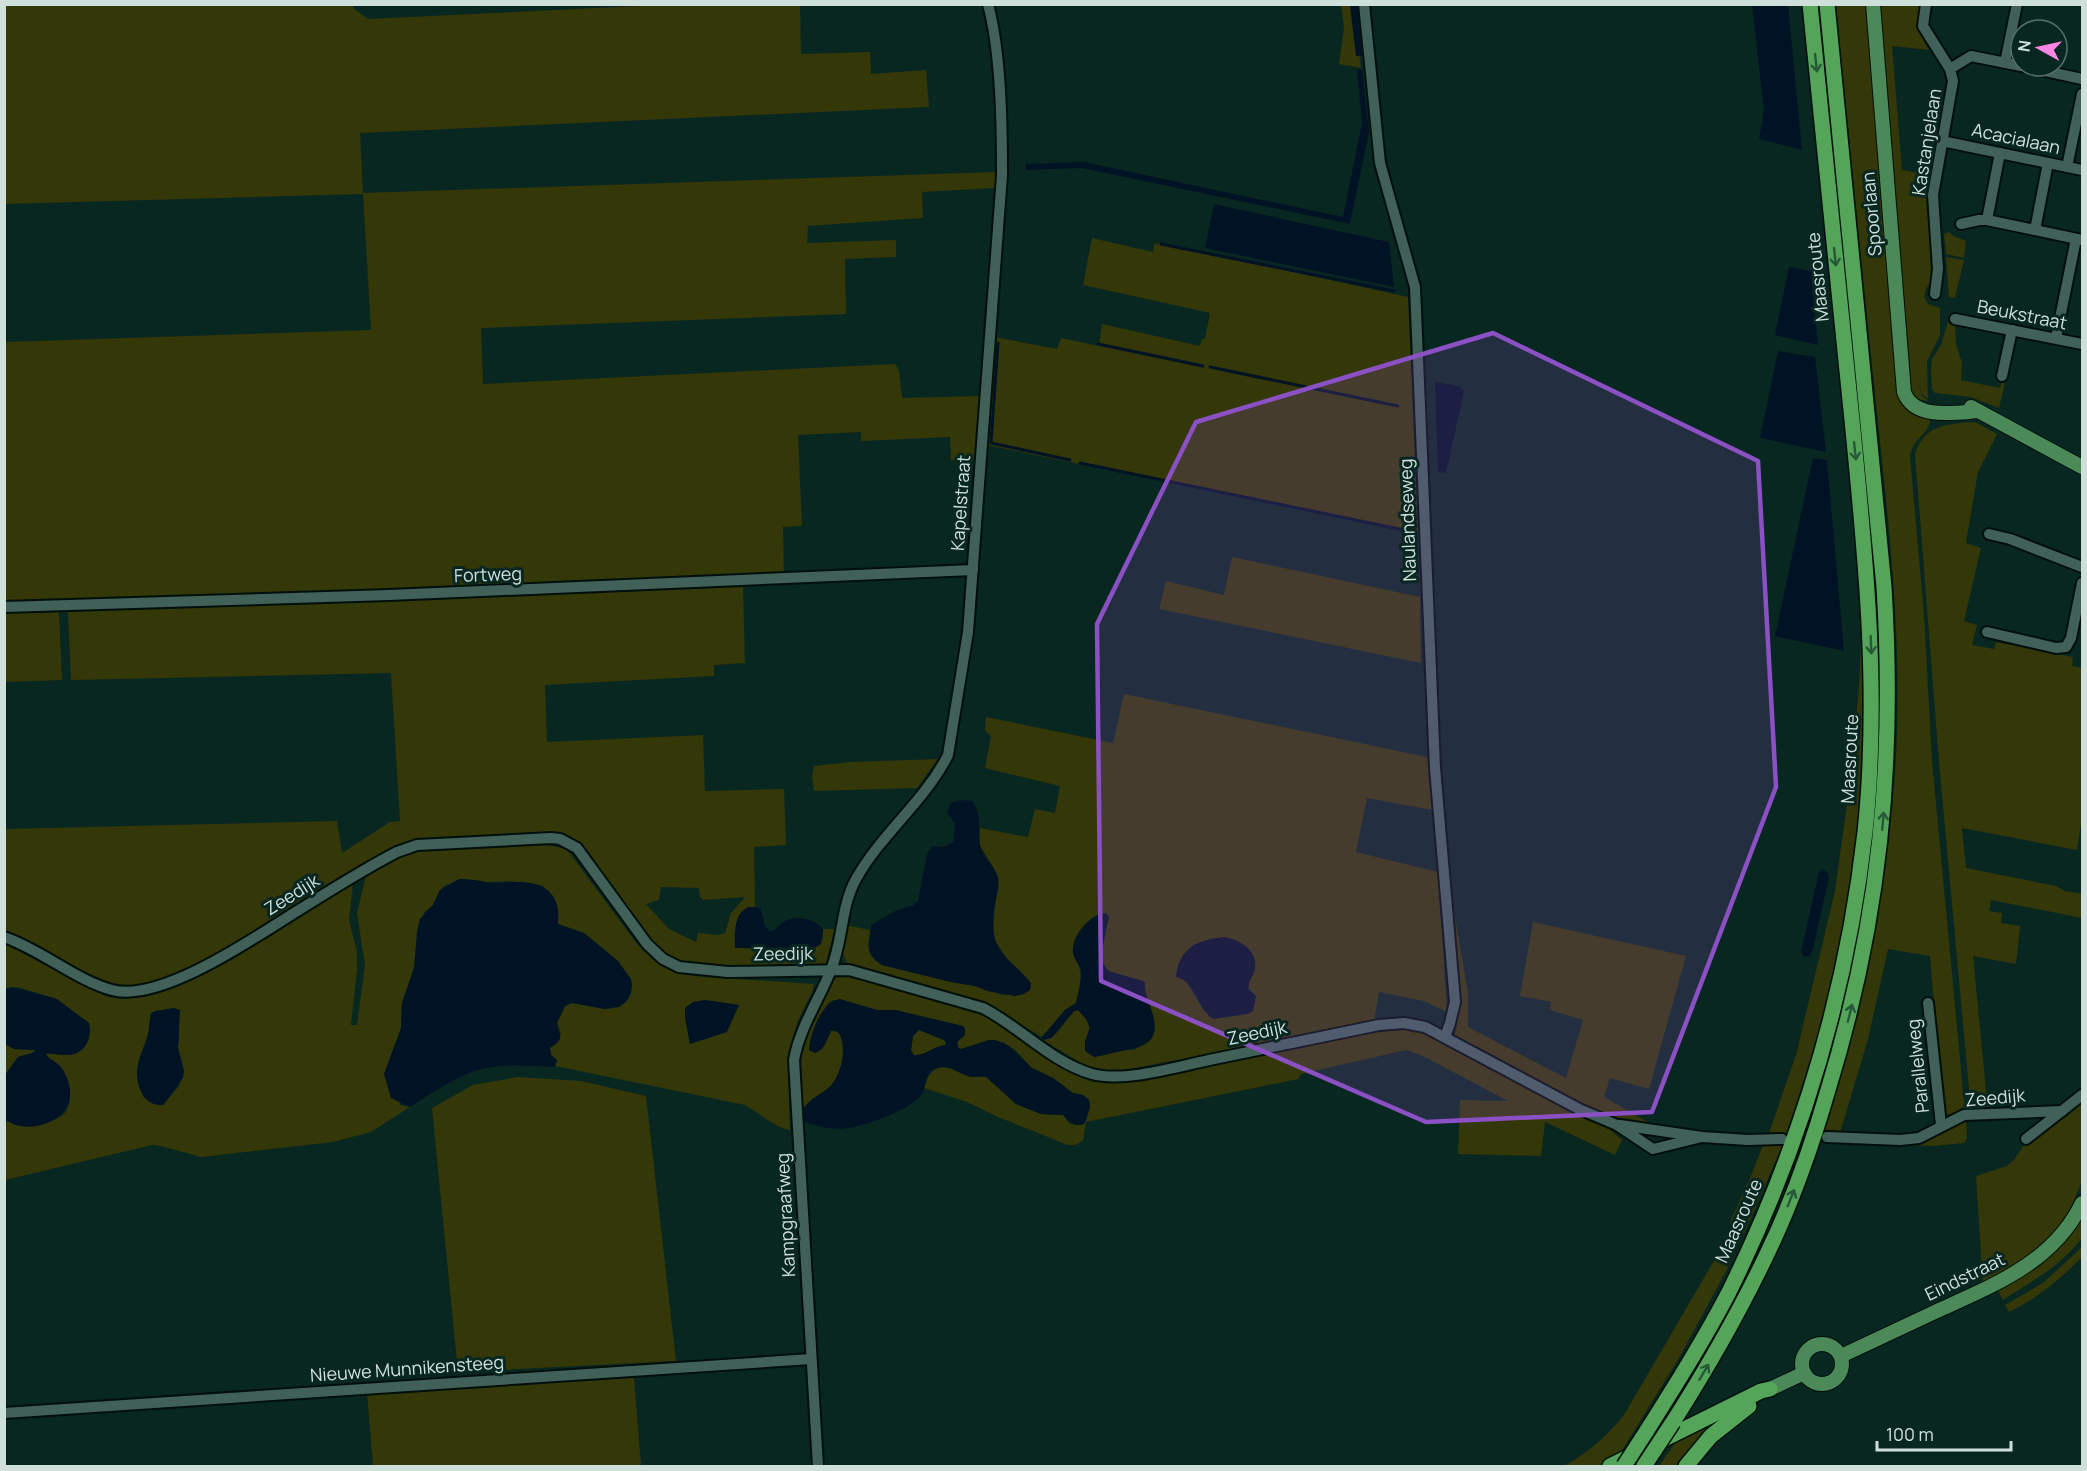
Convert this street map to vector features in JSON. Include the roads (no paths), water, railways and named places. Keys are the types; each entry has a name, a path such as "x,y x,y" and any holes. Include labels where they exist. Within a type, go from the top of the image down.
{"highway":[{"name":"Maasroute","path":"1624,1467 1686,1369 1730,1290 1773,1192 1796,1132 1815,1074 1842,976 1865,831 1872,727 1868,588 1810,4"},
{"name":"Maasroute","path":"1644,1467 1713,1357 1746,1298 1770,1249 1806,1159 1850,1012 1869,924 1879,859 1888,728 1888,649 1884,587 1827,4"},
{"path":"1610,1467 1761,1391 1770,1389"},
{"path":"1686,1467 1723,1425 1770,1389"}],"main road":[{"name":"Spoorlaan","path":"1873,4 1904,392 1912,406 1932,414 1978,411 2082,467"},
{"name":"Eindstraat","path":"1841,1356 2017,1273 2049,1248 2066,1229 2082,1203"},
{"path":"1817,1344 1831,1346 1841,1356 1842,1370 1832,1382 1819,1384 1813,1382 1804,1373 1803,1359 1806,1353 1817,1344"},
{"path":"1770,1389 1804,1373"}],"street":[{"name":"Kapelstraat","path":"831,969 839,946 850,893 856,880 939,772 948,755 965,655 1002,175 996,58 988,4"},
{"name":"Naulandseweg","path":"1364,4 1380,163 1415,287 1435,768 1455,992 1453,1013 1445,1037"},
{"name":"Kastanjelaan","path":"1926,4 1923,26 1950,69 1953,87 1933,195 1938,269 1935,294"},
{"path":"2005,63 2017,4"},
{"path":"1950,69 1971,56 2009,64"},
{"path":"2067,167 2080,116 2082,94"},
{"name":"Acacialaan","path":"1942,141 2082,170"},
{"path":"1987,220 2001,153"},
{"path":"2035,230 2048,163"},
{"path":"1961,224 1987,220 2079,239 2056,338"},
{"name":"Beukstraat","path":"1955,319 2082,344"},
{"path":"2002,376 2012,330"},
{"path":"1989,534 2010,539 2082,567"},
{"name":"Fortweg","path":"4,607 410,595 973,570"},
{"path":"1987,633 2056,648 2067,647 2078,630 2082,583"},
{"name":"Zeedijk","path":"4,937 110,989 132,991 188,975 225,956 397,852 417,845 560,839 577,848 647,944 663,959 679,967 728,972 849,970 983,1008 1002,1018 1068,1064 1094,1074 1107,1076 1120,1077 1159,1070 1389,1023 1414,1024 1445,1037 1579,1109 1617,1125 1653,1149 1702,1137"},
{"name":"Kampgraafweg","path":"818,1467 794,1060 804,1024 831,969"},
{"name":"Parallelweg","path":"1928,1003 1941,1125"},
{"path":"2026,1139 2082,1095"},
{"name":"Zeedijk","path":"1827,1137 1900,1140 1919,1138 1964,1115 2062,1111"},
{"name":"Zeedijk","path":"1617,1125 1702,1137 1748,1140 1782,1139"},
{"name":"Nieuwe Munnikensteeg","path":"4,1413 811,1359"}],"water":[{"path":"1350,5 1357,5 1362,56 1356,56"},
{"path":"1752,5 1788,5 1802,150 1759,139 1764,110"},
{"path":"1357,69 1362,70 1369,132 1350,224 1082,168 1026,170 1026,164 1084,162 1343,217 1362,123"},
{"path":"1214,204 1389,242 1394,287 1205,248"},
{"path":"1789,267 1811,271 1818,345 1775,335"},
{"path":"1778,351 1815,357 1826,452 1760,438"},
{"path":"1435,382 1459,386 1464,391 1446,473 1438,472"},
{"path":"1813,458 1827,460 1844,651 1775,636"},
{"path":"960,800 972,801 977,812 980,846 998,878 994,936 1002,952 1031,983 1030,990 1024,994 1015,996 987,991 975,986 882,965 869,951 871,925 918,901 927,854 932,846 944,847 953,842 955,824 947,812 951,803"},
{"path":"1822,869 1829,877 1813,949 1810,956 1804,957 1801,952 1819,872"},
{"path":"459,879 497,883 526,882 542,887 553,897 557,905 558,924 584,933 618,961 631,979 631,993 626,1002 619,1007 604,1009 572,1003 565,1006 557,1023 560,1039 550,1048 551,1055 557,1060 555,1066 508,1066 477,1070 452,1081 410,1107 391,1098 384,1074 401,1028 402,1003 414,968 420,919 433,905 440,890"},
{"path":"749,907 761,909 765,926 770,932 787,920 804,918 814,922 823,929 821,944 813,949 735,948 735,930 738,919 740,914"},
{"path":"1106,913 1109,917 1102,954 1105,967 1113,973 1145,982 1155,1027 1151,1039 1142,1046 1094,1057 1085,1051 1085,1041 1090,1028 1078,1010 1074,1011 1051,1038 1043,1040 1042,1037 1065,1010 1076,1003 1081,970 1073,953 1073,946 1078,933 1094,917"},
{"path":"1224,937 1237,941 1253,954 1255,967 1248,989 1256,996 1253,1011 1248,1014 1213,1019 1188,984 1176,977 1181,959 1191,947 1206,940"},
{"path":"12,987 57,999 90,1026 88,1040 79,1052 69,1055 46,1053 48,1058 64,1071 70,1095 67,1108 58,1117 34,1126 11,1123 5,1117 5,1075 18,1057 36,1050 14,1049 5,1044 5,989"},
{"path":"840,999 877,1010 895,1010 963,1026 965,1035 957,1042 958,1048 961,1049 989,1040 1009,1046 1032,1068 1089,1100 1090,1107 1084,1124 1074,1125 1063,1115 1041,1114 1016,1104 986,1077 970,1077 942,1067 930,1072 922,1094 916,1100 885,1117 842,1129 822,1127 802,1121 805,1106 833,1083 842,1063 842,1040 840,1034 835,1030 831,1031 821,1049 815,1053 809,1050 818,1019 828,1005","holes":["919,1030 944,1040 945,1045 922,1054 914,1055 911,1050 913,1036"]},
{"path":"705,1000 739,1005 727,1032 690,1044 685,1008 693,1002"},
{"path":"174,1008 180,1010 178,1048 184,1071 183,1078 163,1105 156,1105 141,1092 137,1078 138,1064 148,1034 151,1013"}],"waterway":[{"path":"1161,244 1394,291"},
{"path":"998,343 991,443 1070,460"},
{"path":"1098,344 1203,366"},
{"path":"1210,367 1398,406"},
{"path":"1080,463 1404,530"}]}
